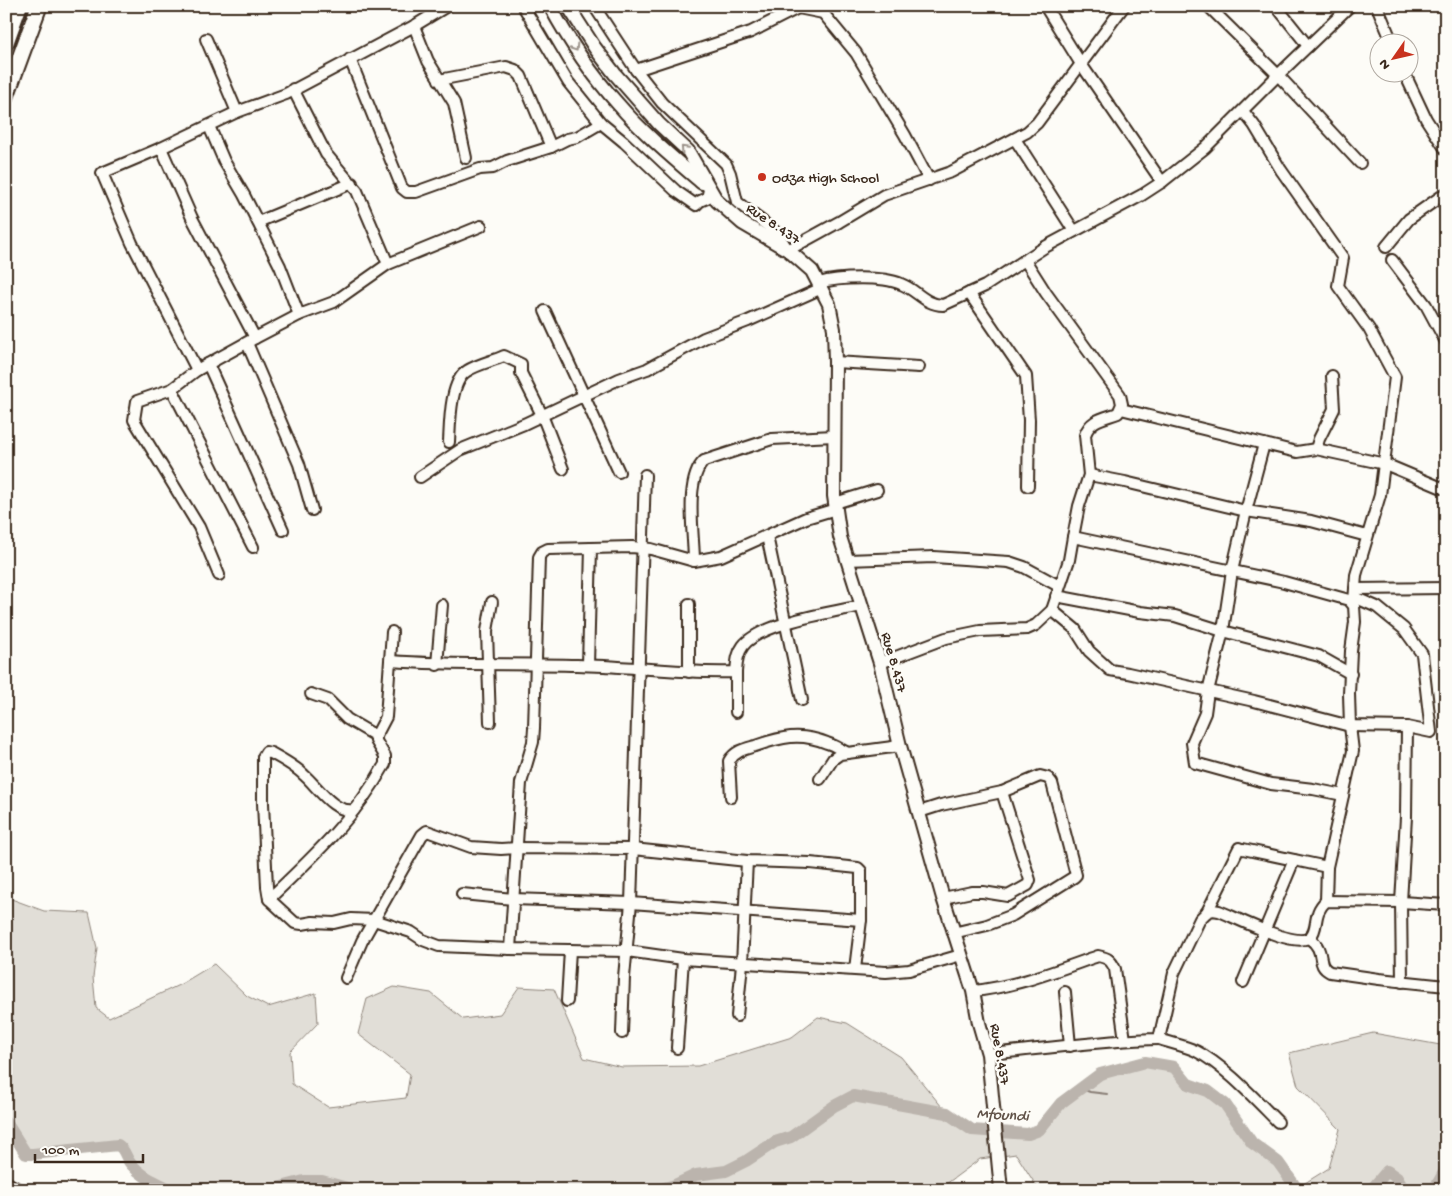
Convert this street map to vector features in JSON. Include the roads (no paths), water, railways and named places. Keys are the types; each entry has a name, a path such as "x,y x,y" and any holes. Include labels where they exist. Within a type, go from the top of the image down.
{"highway":[{"path":"6,42 18,6"},
{"path":"6,96 22,48 39,6"},
{"path":"22,48 44,6"}],"main road":[{"name":"Rue 8.437","path":"550,6 588,67 619,106 709,190"},
{"name":"Rue 8.437","path":"568,6 595,48 615,74 659,124 688,151 717,201 742,223 788,250 812,271 829,304 832,316 835,362 834,436 836,506 840,537 880,663 900,746 943,898 973,991 988,1054 1001,1190"}],"street":[{"path":"196,370 132,243 102,173 293,89 414,26 447,6"},
{"path":"523,6 568,82 601,123 676,191 696,206 700,201 707,198 709,190"},
{"path":"594,6 636,70 662,103 726,164 737,202 778,233 788,250 840,222 884,195 951,172 1027,132 1037,123 1124,6"},
{"path":"1045,6 1081,64 1162,182"},
{"path":"1208,6 1278,75 1360,163"},
{"path":"1276,6 1308,46"},
{"path":"420,477 460,450 524,424 619,379 647,368 704,338 748,321 820,286 830,279 848,278 892,281 902,284 936,305 943,305 985,286 1045,247 1162,182 1205,148 1350,6"},
{"path":"1377,6 1388,32"},
{"path":"636,70 751,32 798,8 823,13 856,53 905,135 929,180"},
{"path":"414,26 428,61 454,103 466,158"},
{"path":"206,39 237,112"},
{"path":"350,59 402,188 407,192 432,187 480,169 493,168 507,161 577,137 601,123"},
{"path":"439,80 506,68 515,70 521,76 551,147"},
{"path":"1409,82 1426,119 1446,150"},
{"path":"293,89 326,154 357,191 388,264"},
{"path":"1243,111 1254,125 1281,170 1343,258 1338,286 1369,330 1395,377 1380,495 1356,575 1354,597 1355,622 1351,650 1350,726 1352,751 1327,867 1326,902"},
{"path":"209,126 224,161 280,266 299,315"},
{"path":"1015,139 1074,231"},
{"path":"161,148 192,218 251,340 299,464 312,510"},
{"path":"258,222 352,183"},
{"path":"1386,247 1409,219 1446,193"},
{"path":"219,575 199,527 134,420 136,401 172,389 196,370 251,340 299,315 334,302 388,264 481,226"},
{"path":"880,663 946,638 967,633 1027,629 1052,610 1069,560 1079,506 1089,475 1085,434 1087,428 1092,422 1118,413 1122,404 1120,396 1046,293 1025,260"},
{"path":"1392,260 1426,305 1446,342"},
{"path":"969,293 1026,376 1029,420 1028,486"},
{"path":"545,310 619,472"},
{"path":"449,442 451,415 457,382 466,371 504,356 520,364 521,373 542,415 562,469"},
{"path":"835,362 919,367"},
{"path":"208,364 283,530"},
{"path":"1316,449 1334,408 1332,376"},
{"path":"172,389 253,547"},
{"path":"1121,408 1297,452 1316,449 1384,464 1442,488 1446,487"},
{"path":"694,561 693,492 696,474 704,461 772,439 834,436"},
{"path":"1264,444 1232,570 1205,714 1192,743 1196,763 1271,784 1313,788 1343,795"},
{"path":"622,1033 622,1006 631,903 639,711 638,669 641,548 645,475"},
{"path":"1089,475 1246,511 1311,521 1367,536"},
{"path":"510,950 512,899 522,776 532,742 539,556 542,552 548,549 641,548 694,561 721,556 806,518 878,490"},
{"path":"767,536 802,700"},
{"path":"1073,537 1232,570 1349,600 1354,597 1446,588"},
{"path":"588,665 591,548"},
{"path":"847,560 934,557 1009,562 1024,568 1058,590 1140,612 1175,616 1222,631 1319,656 1351,674"},
{"path":"1052,610 1074,630 1088,651 1110,670 1208,691 1350,726 1406,728 1431,732 1422,654 1404,629 1377,606 1354,597"},
{"path":"490,722 487,631 492,602"},
{"path":"689,672 690,604"},
{"path":"437,665 442,605"},
{"path":"736,712 738,655 749,640 786,623 861,606"},
{"path":"270,900 318,852 354,810 385,764 385,756 376,741 376,736 386,717 392,632"},
{"path":"391,661 437,665 588,665 689,672 736,672"},
{"path":"311,694 328,700 348,719 376,736"},
{"path":"1402,982 1401,902 1406,817 1406,728"},
{"path":"731,797 729,760 736,752 746,748 795,736 826,742 848,753"},
{"path":"820,779 833,760 840,754 900,746"},
{"path":"354,810 342,810 327,799 303,774 271,752 266,752 263,757 263,803 267,887 270,900 295,922 302,924 313,922 334,923 352,919 374,920 411,932 439,946 510,950 627,951 683,959 742,964 897,972 961,955"},
{"path":"919,812 941,805 1002,792 1037,777 1043,776 1048,778 1052,784 1076,875 1013,915 987,925 953,933"},
{"path":"943,898 972,892 1008,896 1028,885 1030,880 1002,792"},
{"path":"346,978 374,920 425,831 471,848 501,850 516,848 633,849 747,861 810,863 858,868 860,870 861,920 855,969"},
{"path":"1159,1040 1174,973 1200,920 1207,912 1241,848 1327,867"},
{"path":"1243,982 1294,860"},
{"path":"736,1016 742,964 747,861"},
{"path":"462,894 512,899 631,903 861,920"},
{"path":"1207,912 1219,911 1276,936 1302,940 1313,935 1319,907 1326,902 1401,902 1446,905"},
{"path":"1309,938 1317,944 1320,950 1321,964 1324,969 1330,972 1446,986"},
{"path":"567,1001 570,950"},
{"path":"973,991 986,990 1042,976 1098,956 1107,958 1115,969 1125,1040"},
{"path":"677,1048 683,959"},
{"path":"1065,992 1070,1046"},
{"path":"988,1054 1125,1040 1159,1040 1195,1051 1206,1057 1239,1083 1278,1122"},
{"path":"6,1182 20,1190"}],"waterway":[{"name":"Mfoundi","path":"658,1190 675,1185 696,1175 726,1171 746,1161 775,1142 791,1137 834,1106 853,1096 947,1113 972,1130 1028,1134 1039,1130 1061,1103 1100,1074 1145,1062 1174,1067 1188,1084 1208,1091 1225,1104 1252,1143 1278,1162 1298,1190"},
{"path":"1082,1089 1107,1094"},
{"name":"Mfoundi","path":"6,1122 26,1154 118,1145 123,1149 129,1162 140,1173 171,1190"},
{"name":"Mfoundi","path":"1434,1190 1446,1169"},
{"name":"Mfoundi","path":"1371,1190 1387,1171 1397,1178 1404,1190"},
{"name":"Mfoundi","path":"270,1190 304,1181 322,1181 354,1190"}],"place":[{"name":"Odza High School","path":"762,177"}]}
